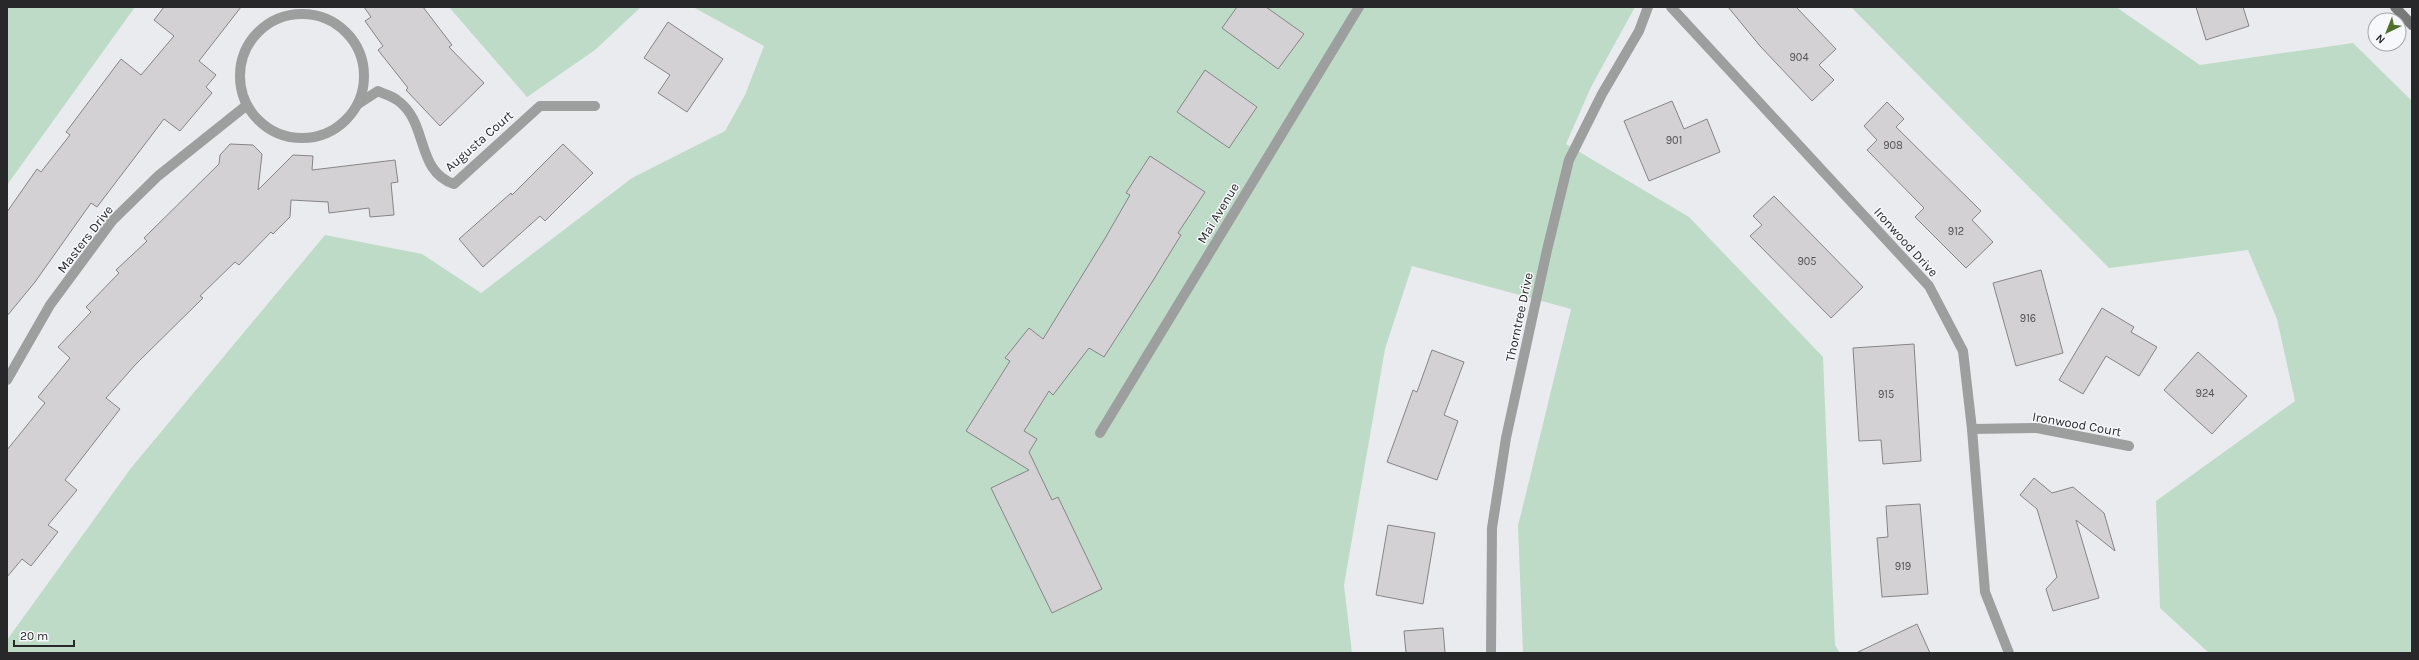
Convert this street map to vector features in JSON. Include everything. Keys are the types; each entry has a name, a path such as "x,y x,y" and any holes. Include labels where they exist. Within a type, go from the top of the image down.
{"main road":[{"path":"2395,7 2412,25"}],"street":[{"name":"Mai Avenue","path":"1100,433 1359,7"},
{"name":"Thorntree Drive","path":"1491,653 1492,528 1506,438 1569,160 1602,94 1639,31 1648,7"},
{"name":"Ironwood Drive","path":"1671,7 1929,286 1963,351 1972,429 1985,592 2009,653"},
{"path":"290,11 310,14 329,20 345,31 357,47 364,66 364,85 358,104 346,120 331,131 306,137 293,137 275,132 259,120 247,105 241,87 240,67 246,49 261,29 290,11"},
{"name":"Augusta Court","path":"358,104 378,91 398,101 410,115 422,140 430,166 442,179 454,184 540,106 595,106"},
{"name":"Masters Drive","path":"7,380 50,305 112,222 158,176 247,105"},
{"name":"Ironwood Court","path":"1972,429 2037,428 2129,446"}],"green space":[{"path":"7,7 135,7 7,185"},
{"path":"449,7 641,7 595,50 527,97"},
{"path":"693,7 1635,7 1591,87 1566,144 1689,217 1823,357 1835,645 1840,653 1523,653 1518,526 1571,309 1412,266 1385,349 1344,585 1352,653 7,653 7,640 131,468 325,235 422,254 481,293 632,178 725,131 745,95 764,46"},
{"path":"1851,7 2116,7 2200,65 2353,43 2412,101 2412,653 2209,653 2160,608 2156,501 2295,401 2277,319 2248,250 2109,268"}],"building":[{"path":"164,7 241,7 199,61 216,75 206,87 212,93 180,131 164,119 97,207 91,203 35,282 7,316 7,212 37,169 41,172 70,135 66,132 121,59 141,75 174,36 154,20"},
{"path":"364,7 423,7 452,45 449,47 484,83 440,126 406,90 408,88 378,50 383,46 365,21 371,17"},
{"path":"1237,7 1266,7 1304,34 1278,69 1222,28"},
{"path":"1728,7 1796,7 1836,49 1819,65 1834,80 1812,101 1760,46"},
{"path":"2196,7 2243,7 2249,26 2206,40"},
{"path":"668,22 723,59 687,112 658,93 670,75 644,58"},
{"path":"1205,70 1257,107 1229,148 1177,112"},
{"path":"1672,101 1684,129 1707,119 1720,152 1649,181 1624,121"},
{"path":"1887,102 1904,119 1896,127 1981,211 1972,220 1993,242 1966,268 1915,217 1924,208 1867,150 1877,140 1864,126"},
{"path":"230,144 253,145 262,154 258,190 293,155 313,156 312,170 395,160 398,182 391,183 394,215 370,217 369,208 329,213 328,202 291,200 290,217 273,234 271,232 239,265 235,262 200,296 203,298 136,364 106,398 120,409 65,480 77,490 48,525 58,532 31,566 22,559 7,577 7,450 45,403 38,397 70,358 58,347 91,312 86,307 119,273 116,270 147,241 144,238 219,164 220,155"},
{"path":"563,144 593,173 545,221 540,216 483,267 459,239 511,193 512,195"},
{"path":"1150,156 1205,192 1178,233 1181,235 1104,357 1089,348 1053,395 1049,391 1024,431 1037,439 1029,452 1052,500 1058,497 1102,589 1052,613 991,488 1029,470 966,431 1010,361 1005,358 1029,328 1043,339 1104,240 1130,195 1126,193"},
{"path":"1774,196 1863,287 1831,318 1750,236 1762,225 1753,216"},
{"path":"2041,270 2063,353 2016,366 1993,283"},
{"path":"2102,308 2134,327 2131,332 2157,347 2139,376 2106,356 2083,394 2059,380"},
{"path":"1914,344 1921,461 1883,464 1881,440 1859,441 1853,348"},
{"path":"1432,350 1464,362 1444,415 1458,421 1437,480 1387,462 1413,390 1417,392"},
{"path":"2198,352 2247,396 2212,434 2164,390"},
{"path":"2034,478 2052,493 2073,487 2104,513 2115,551 2076,520 2099,598 2053,611 2046,589 2057,577 2037,509 2020,495"},
{"path":"1920,504 1928,594 1882,597 1877,538 1888,537 1886,506"},
{"path":"1388,525 1435,533 1423,604 1376,595"},
{"path":"1917,624 1930,653 1856,653"},
{"path":"1443,628 1445,653 1406,653 1404,631"}]}
